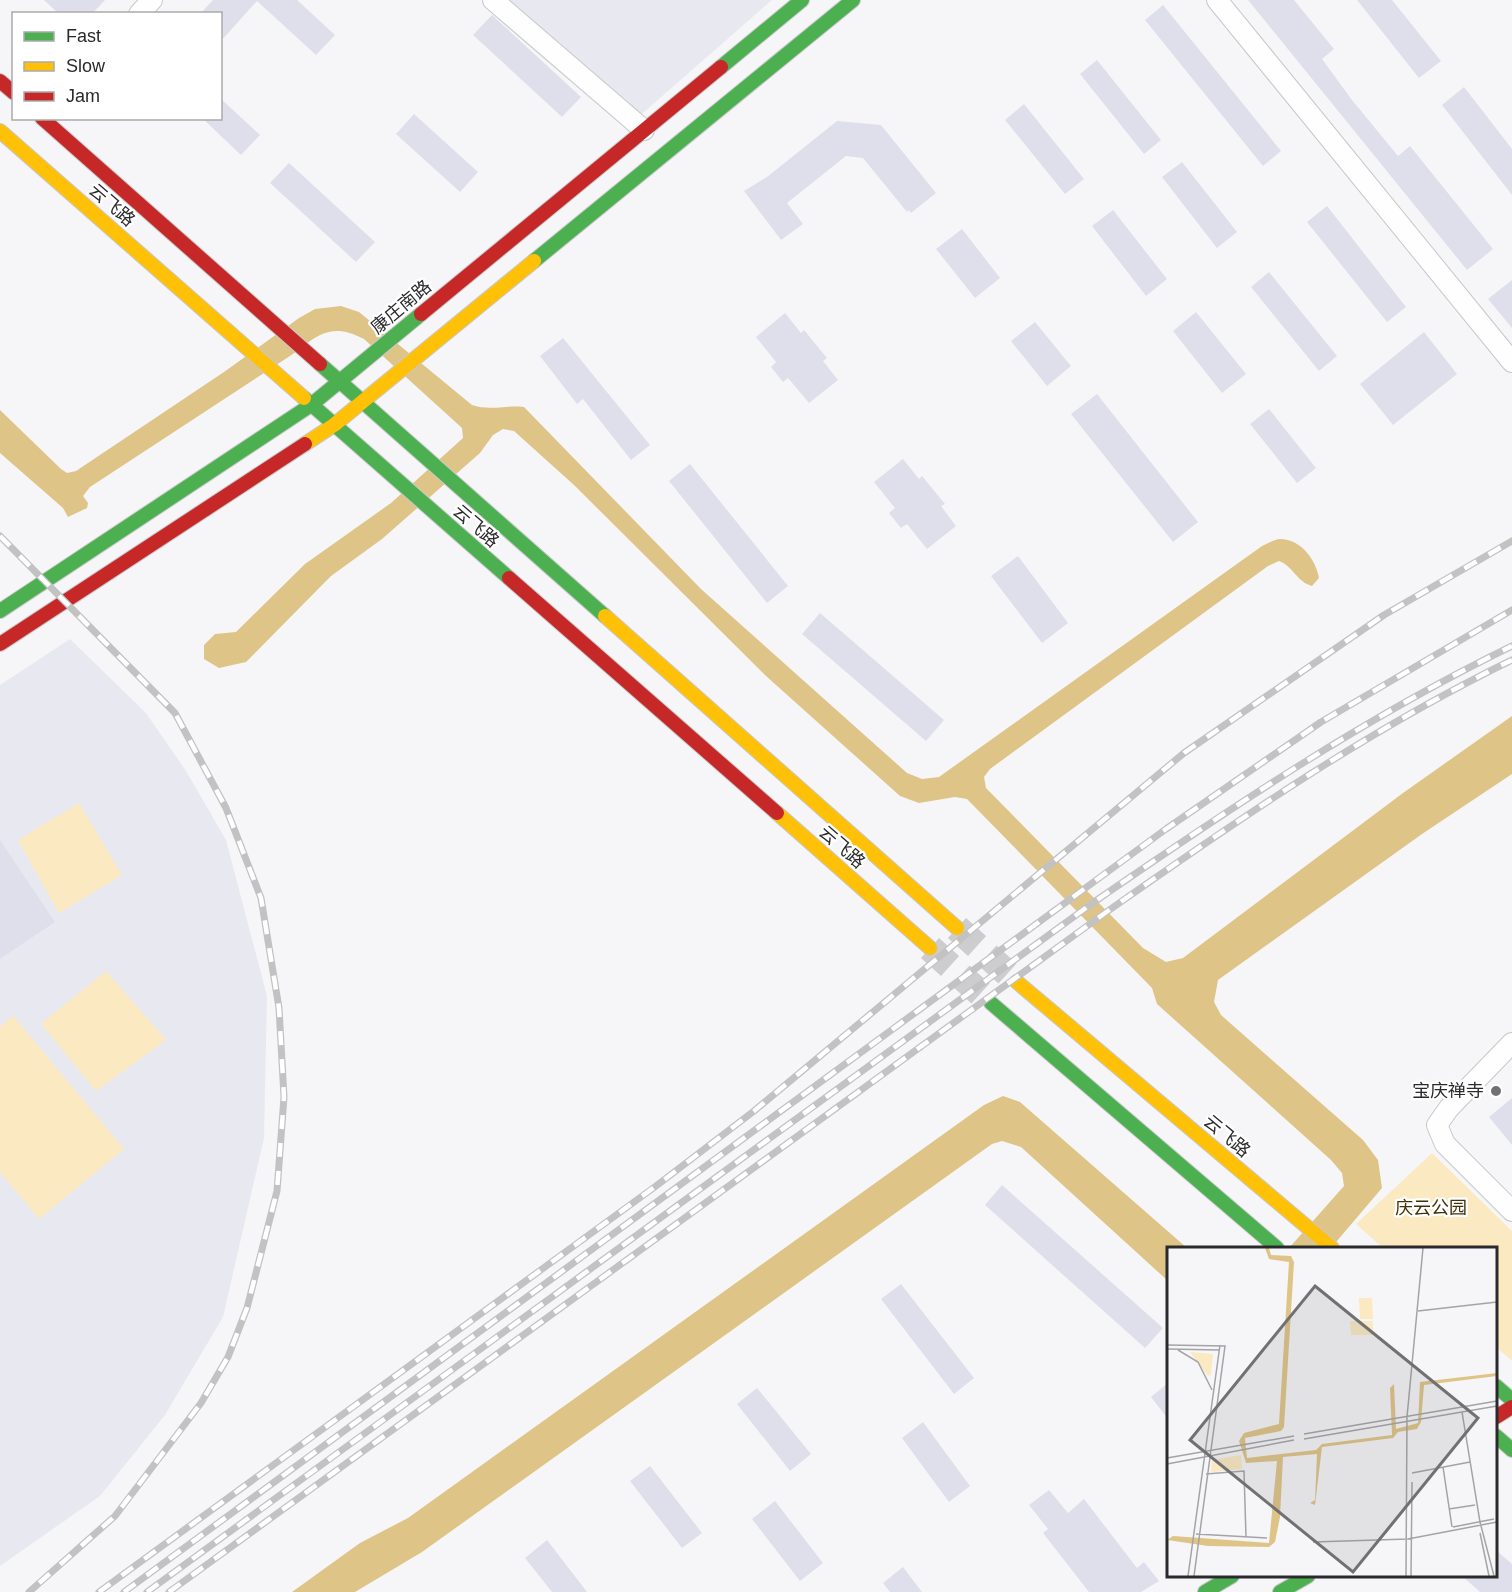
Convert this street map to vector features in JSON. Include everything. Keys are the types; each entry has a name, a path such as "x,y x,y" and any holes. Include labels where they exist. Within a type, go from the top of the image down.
{"main road":[{"name":"康庄南路","path":"0,611 311,405 802,0"},
{"path":"0,644 334,425 853,0"},
{"path":"0,81 12,91"},
{"name":"云飞路","path":"44,120 338,383 957,928"},
{"name":"云飞路","path":"0,131 930,948"},
{"name":"云飞路","path":"1017,982 1331,1247"},
{"path":"991,1003 1276,1247"},
{"path":"1497,1387 1512,1400"},
{"path":"1497,1416 1512,1407"},
{"path":"1497,1437 1509,1453"},
{"path":"1205,1592 1229,1577"},
{"path":"1280,1592 1305,1577"}],"street":[{"path":"142,12 152,0"},
{"path":"493,0 644,130"},
{"path":"1217,0 1512,362"},
{"path":"1512,1043 1449,1108 1437,1125 1445,1144 1512,1211"}],"shaded area":[{"path":"483,0 772,0 628,126"},
{"path":"341,306 359,312 472,405 485,408 524,407 701,589 907,773 922,779 939,777 1262,546 1280,539 1288,540 1301,547 1315,564 1319,578 1312,586 1302,581 1284,563 1279,561 1268,566 990,769 984,777 986,788 1143,948 1166,962 1183,958 1403,793 1512,716 1512,774 1422,834 1218,980 1214,1002 1221,1015 1363,1140 1378,1160 1382,1188 1332,1247 1290,1247 1344,1186 1342,1173 1331,1160 1157,1004 1152,988 967,799 955,797 919,803 900,796 766,676 574,485 514,431 503,429 493,435 480,453 382,539 331,576 246,662 219,668 204,659 204,645 215,634 236,632 305,564 391,503 463,438 462,428 364,339 343,331 318,336 90,487 83,496 88,503 87,508 68,517 63,508 0,453 0,410 61,469 67,473 76,471 315,309"},
{"path":"70,639 146,713 186,771 226,840 267,996 264,1138 223,1317 165,1415 100,1496 0,1566 0,685"},
{"path":"1003,1096 1020,1102 1186,1247 1167,1247 1167,1280 1021,1147 1002,1141 992,1144 422,1552 355,1592 292,1592 360,1543 408,1518 984,1105"}],"green space":[{"path":"79,803 122,875 59,913 18,840"},
{"path":"106,971 166,1040 96,1091 41,1024"},
{"path":"13,1016 124,1149 39,1219 0,1172 0,1027"},
{"name":"庆云公园","path":"1432,1153 1512,1231 1512,1361 1497,1348 1497,1247 1382,1247 1356,1224"}],"building":[{"path":"44,0 105,0 94,12 57,12"},
{"path":"213,0 297,0 335,35 316,55 257,1 222,40 222,12 202,12"},
{"path":"1248,0 1294,0 1334,49 1322,59 1352,100 1398,156 1410,146 1493,249 1467,270"},
{"path":"1357,0 1392,0 1441,61 1419,78"},
{"path":"1163,5 1281,151 1263,166 1145,20"},
{"path":"492,15 581,97 562,117 473,35"},
{"path":"1097,60 1161,140 1144,154 1080,74"},
{"path":"1464,87 1512,149 1512,195 1442,105"},
{"path":"222,100 260,135 241,155 204,120 222,120"},
{"path":"1024,104 1084,179 1065,194 1005,120"},
{"path":"414,114 478,172 460,192 396,134"},
{"path":"837,121 881,125 936,193 911,213 909,210 907,212 863,158 846,156 787,203 803,224 781,240 744,191 767,177"},
{"path":"1182,162 1237,232 1217,248 1162,177"},
{"path":"289,163 375,242 356,262 270,183"},
{"path":"1327,206 1406,307 1387,322 1307,222"},
{"path":"1113,210 1167,279 1146,296 1092,226"},
{"path":"962,229 1000,278 975,298 936,249"},
{"path":"1269,272 1337,356 1319,371 1251,287"},
{"path":"1512,280 1512,328 1488,299"},
{"path":"1196,312 1246,374 1222,393 1173,331"},
{"path":"785,313 801,333 804,330 827,358 823,361 838,380 809,403 788,378 783,382 771,367 776,362 756,337"},
{"path":"1035,322 1071,366 1047,386 1011,341"},
{"path":"1424,332 1457,374 1393,425 1360,384"},
{"path":"563,338 650,445 631,460 583,399 577,404 540,356"},
{"path":"1097,394 1198,522 1173,542 1071,414"},
{"path":"1269,409 1316,468 1297,483 1250,424"},
{"path":"903,459 919,479 922,476 945,504 941,506 956,526 927,549 907,524 901,528 889,513 895,508 874,482"},
{"path":"690,464 788,586 767,603 669,481"},
{"path":"1018,556 1068,623 1042,643 991,576"},
{"path":"820,613 944,720 926,741 802,634"},
{"path":"0,840 55,922 0,959"},
{"path":"1512,1098 1512,1145 1489,1117"},
{"path":"1002,1185 1163,1328 1145,1348 985,1205"},
{"path":"901,1284 974,1378 954,1394 881,1299"},
{"path":"1167,1384 1167,1418 1151,1397"},
{"path":"757,1388 811,1454 790,1471 737,1404"},
{"path":"923,1422 970,1486 949,1502 902,1438"},
{"path":"650,1466 702,1533 682,1548 630,1481"},
{"path":"1049,1490 1068,1513 1084,1499 1137,1568 1144,1562 1159,1581 1141,1592 1089,1592 1043,1533 1048,1529 1029,1505"},
{"path":"775,1501 823,1563 800,1581 752,1519"},
{"path":"547,1540 587,1592 552,1592 525,1558"},
{"path":"1497,1551 1512,1564 1512,1592 1480,1592 1463,1577 1497,1577"},
{"path":"903,1567 922,1592 890,1592 883,1583"}],"tunnel":[{"path":"957,928 1017,982"},
{"path":"930,948 991,1003"}],"railway":[{"path":"0,536 175,713 226,808 261,898 279,1008 284,1097 277,1191 247,1308 228,1357 201,1403 115,1516 29,1592"},
{"path":"99,1592 656,1186 754,1111 1184,753 1384,615 1512,541"},
{"path":"124,1592 1166,829 1321,722 1512,610"},
{"path":"147,1592 1094,902 1195,833 1350,734 1403,703 1512,646"},
{"path":"169,1592 1105,913 1304,778 1406,716 1512,660"}],"traffic: fast":[{"path":"721,67 802,0"},
{"path":"534,261 853,0"},
{"path":"0,611 311,405 421,314"},
{"path":"320,364 605,616"},
{"path":"304,398 509,578"},
{"path":"991,1003 1276,1247"},
{"path":"1497,1387 1512,1400"},
{"path":"1497,1437 1512,1450"},
{"path":"1205,1592 1230,1577"},
{"path":"1280,1592 1306,1577"}],"traffic: slow":[{"path":"0,131 304,398"},
{"path":"305,444 334,425 534,261"},
{"path":"605,616 957,928"},
{"path":"777,813 930,948"},
{"path":"1017,982 1331,1247"}],"traffic: jam":[{"path":"421,314 721,67"},
{"path":"0,81 12,91"},
{"path":"44,120 320,364"},
{"path":"0,644 305,444"},
{"path":"509,578 777,813"},
{"path":"1497,1416 1512,1407"}],"place":[{"name":"宝庆禅寺","path":"1496,1091"}]}
